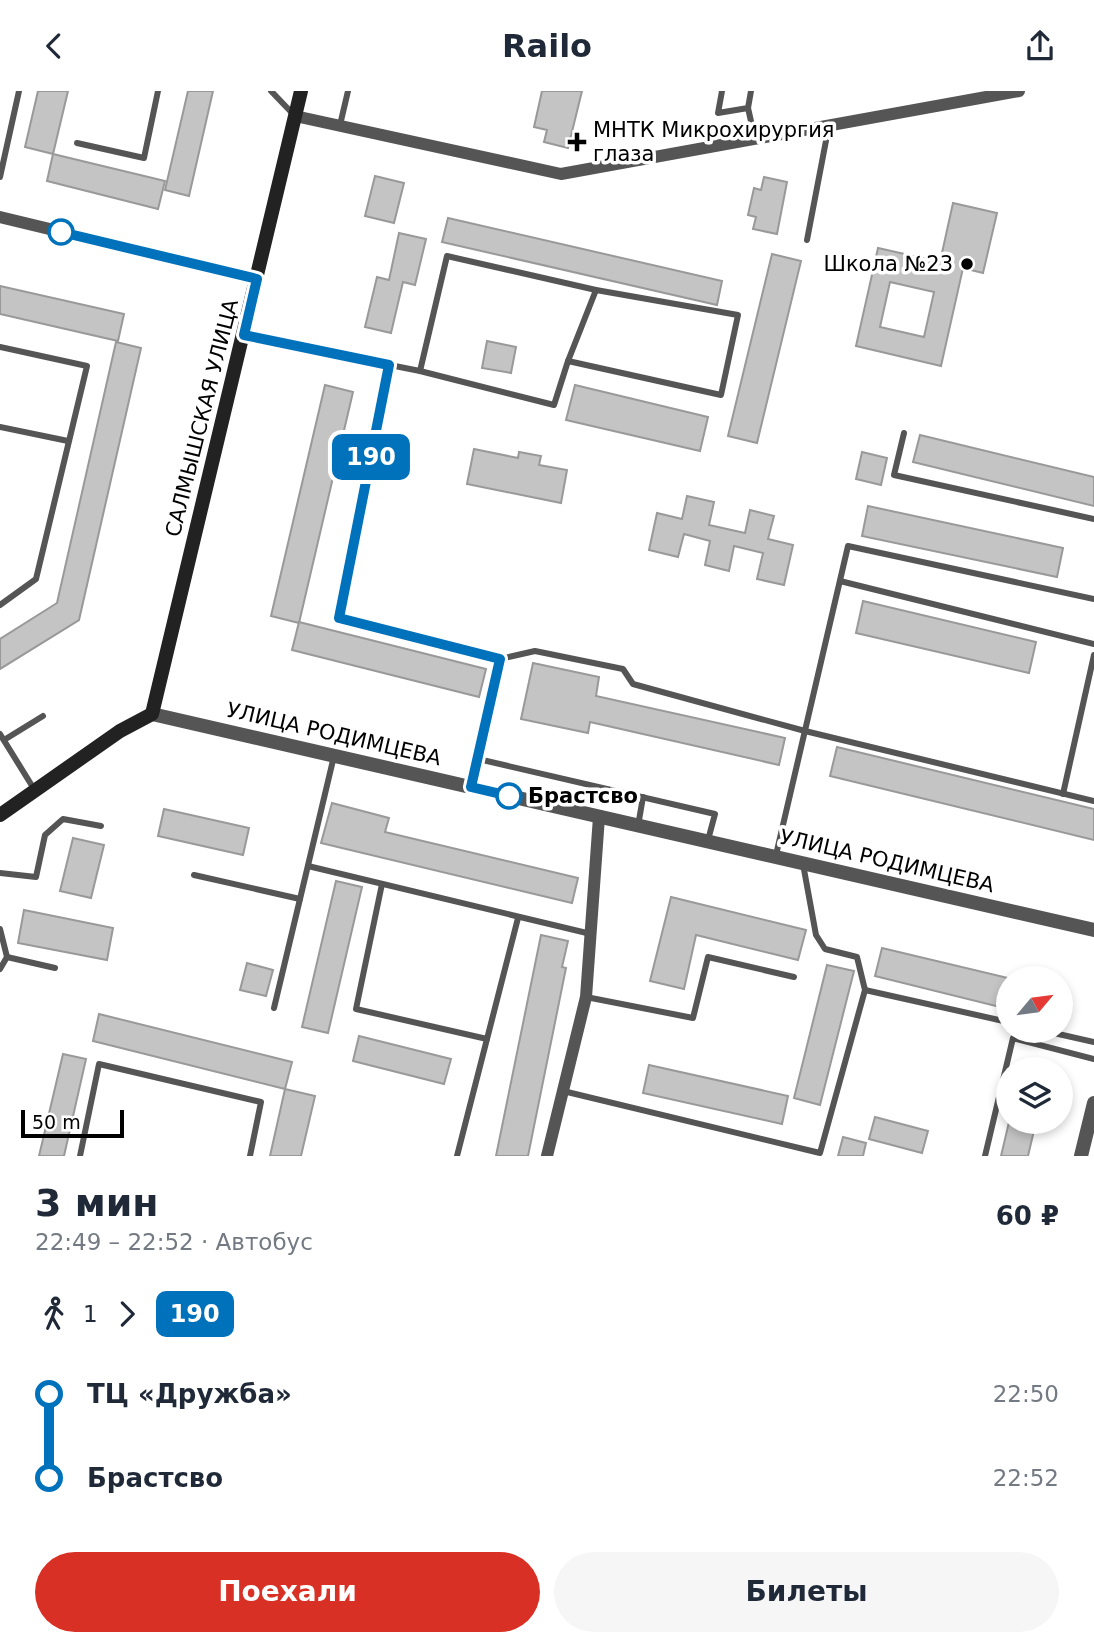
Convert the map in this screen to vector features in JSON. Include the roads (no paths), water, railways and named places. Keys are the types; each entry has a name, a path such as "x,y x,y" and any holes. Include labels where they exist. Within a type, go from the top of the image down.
{"main road":[{"name":"САЛМЫШСКАЯ УЛИЦА","path":"152,714 301,91"},
{"path":"0,815 120,731 152,714"}],"street":[{"path":"295,116 561,174 1019,91"},
{"path":"0,217 257,279"},
{"name":"УЛИЦА РОДИМЦЕВА","path":"152,714 1094,930"},
{"path":"547,1156 586,997 599,817"},
{"path":"1082,1156 1094,1103"}],"lane":[{"path":"0,177 19,91"},
{"path":"78,143 144,158 159,91"},
{"path":"271,91 295,116"},
{"path":"340,125 348,91"},
{"path":"722,91 718,113 748,108"},
{"path":"751,91 748,108 755,139"},
{"path":"807,240 830,125"},
{"path":"420,371 447,256 596,290 738,315 721,395 568,361"},
{"path":"244,335 420,371 554,405 596,290"},
{"path":"0,347 87,366 36,579 0,605"},
{"path":"389,365 339,618 500,659 535,651 624,669 634,684 805,731 1094,801"},
{"path":"0,427 68,441"},
{"path":"904,433 894,475 1094,519"},
{"path":"776,857 848,546 1094,599"},
{"path":"840,581 1094,644"},
{"path":"1063,794 1094,655"},
{"path":"471,787 500,659"},
{"path":"35,791 2,737 43,716"},
{"path":"274,1008 334,756"},
{"path":"478,759 715,814 708,842"},
{"path":"638,825 643,797"},
{"path":"0,873 36,877 45,835 63,818 101,826"},
{"path":"564,1091 820,1154 865,990 857,957 825,949 816,935 803,863"},
{"path":"308,866 591,934"},
{"path":"194,875 300,899"},
{"path":"382,884 356,1009 487,1039"},
{"path":"457,1156 517,918"},
{"path":"0,929 7,957 0,969"},
{"path":"7,957 55,968"},
{"path":"586,997 693,1019 708,957 794,977"},
{"path":"865,990 996,1019"},
{"path":"1073,1037 1094,1042"},
{"path":"985,1156 1013,1038 1094,1059"},
{"path":"80,1156 99,1064 261,1103 250,1156"}],"place":[{"name":"МНТК Микрохирургия глаза","path":"577,142"},
{"name":"Школа №23","path":"967,264"},
{"name":"Брастсво","path":"509,796"}]}
